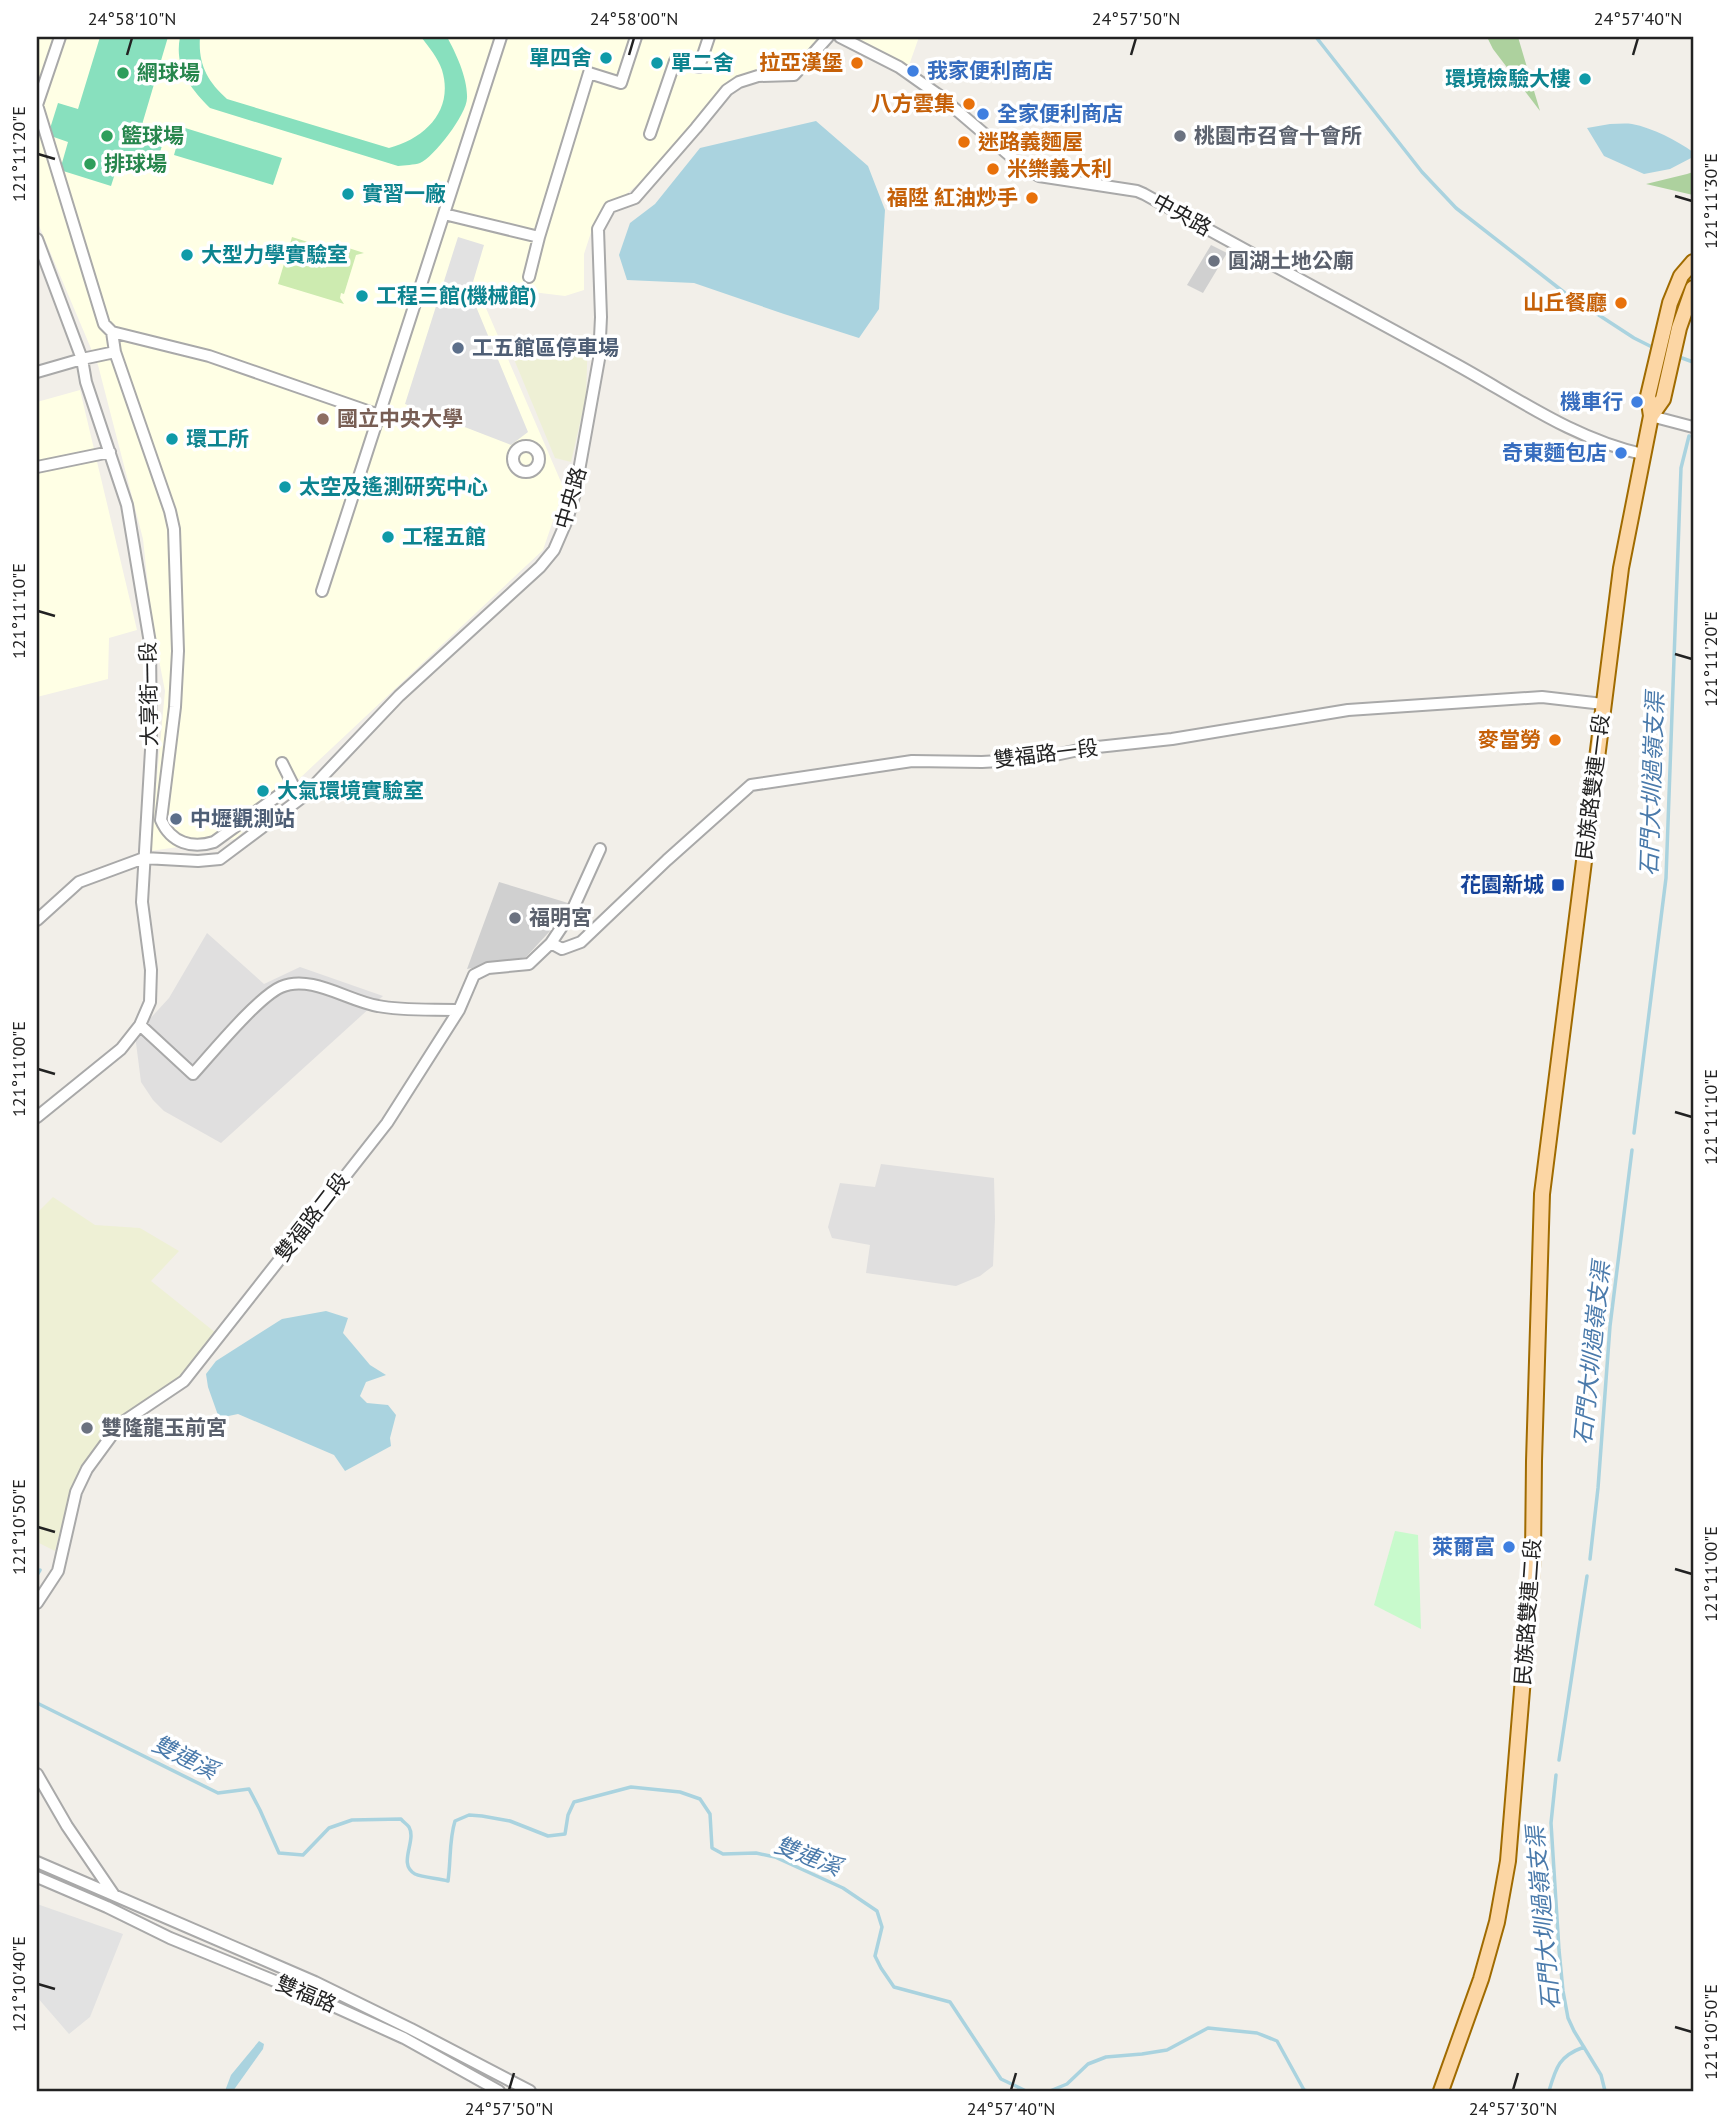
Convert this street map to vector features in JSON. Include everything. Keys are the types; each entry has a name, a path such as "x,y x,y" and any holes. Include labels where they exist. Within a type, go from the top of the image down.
{"main road":[{"path":"1651,416 1648,397 1670,303 1677,285 1693,262"},
{"path":"1651,416 1663,399 1679,328 1693,288"},
{"name":"民族路雙連一段","path":"1551,1122 1621,568 1651,416"},
{"name":"民族路雙連二段","path":"1441,2091 1481,1979 1497,1922 1508,1861 1534,1556 1542,1194 1551,1122"}],"street":[{"path":"60,37 37,105 104,324 112,332 209,356 381,416"},
{"path":"322,591 381,416 501,37"},
{"path":"529,277 589,73 621,83 636,37"},
{"path":"650,134 676,61 699,67 709,37"},
{"name":"中央路","path":"144,858 198,861 220,859 304,796 399,696 540,567 554,550 575,493 599,359 601,317 598,229 610,207 635,198 726,90 739,82 758,76 794,75 828,37"},
{"name":"中央路","path":"840,37 899,67 940,96 1022,166 1039,176 1144,194 1461,367 1556,422 1620,449 1642,454"},
{"path":"444,214 539,237"},
{"name":"大享街一段","path":"37,239 82,359 86,382 127,505 150,643 151,750 142,902 151,970 150,1002 139,1025 121,1049 37,1116"},
{"path":"112,332 115,352 174,528 178,651 175,707 162,820 165,828 172,838 185,843 201,845 214,842 293,785 282,763"},
{"path":"37,372 115,352"},
{"path":"1651,416 1693,427"},
{"path":"37,467 110,452"},
{"name":"雙福路一段","path":"551,943 562,949 581,942 751,785 912,761 1036,760 1088,748 1172,739 1348,710 1542,697 1603,704"},
{"name":"雙福路二段","path":"37,1603 58,1572 76,1492 87,1469 120,1424 184,1381 387,1123 459,1010 474,975 488,968 529,964 551,943 571,914 600,849"},
{"path":"37,920 79,882 144,858"},
{"path":"139,1025 193,1074 255,1008 283,986 303,983 379,1006 459,1010"},
{"path":"37,1774 67,1826 114,1896"},
{"path":"37,1862 316,1982 411,2028 530,2091"},
{"name":"雙福路","path":"37,1877 170,1938 309,1995 404,2038 499,2091"},
{"path":"107,1907 114,1896"}],"shaded area":[{"name":"國立中央大學","path":"37,37 821,37 803,67 729,80 655,170 595,220 584,254 584,290 565,296 476,285 564,489 543,550 235,839 150,851 165,691 152,624 143,539 98,365 37,221"},
{"path":"845,37 919,37 907,71"},
{"name":"工五館區停車場","path":"458,237 484,245 470,292 528,432 511,445 405,404"},
{"path":"1211,245 1227,253 1203,293 1187,285"},
{"path":"588,335 586,397 571,462 555,458 506,340"},
{"path":"80,390 137,630 109,638 108,679 37,697 37,402"},
{"path":"499,882 568,903 550,931 526,957 467,969"},
{"path":"207,933 264,984 300,967 383,996 221,1143 164,1111 153,1100 141,1082 135,1035 169,998"},
{"path":"881,1164 994,1178 993,1266 980,1276 956,1286 866,1273 870,1245 832,1238 828,1227 840,1183 875,1187"},
{"path":"53,1197 95,1225 140,1228 179,1251 151,1281 216,1333 179,1379 130,1410 97,1445 68,1502 55,1551 37,1542 37,1213"},
{"path":"37,1904 123,1934 90,2017 69,2034 37,1997"}],"green space":[{"path":"100,37 168,37 141,128 165,136 155,168 120,158 111,186 60,170 68,142 48,135 58,103 78,109"},
{"path":"180,37 200,37 205,71 214,86 227,99 389,148 415,137 434,120 440,110 445,84 442,70 421,37 447,37 463,75 467,91 466,105 449,134 433,153 418,164 398,166 210,108 185,76 179,58"},
{"path":"1487,37 1518,37 1540,111 1493,49"},
{"name":"籃球場","path":"182,127 282,158 273,185 174,155"},
{"path":"1693,172 1693,195 1646,184 1687,174"},
{"path":"292,237 330,249 333,243 364,253 356,255 344,294 341,293 340,298 344,304 278,284"},
{"path":"1395,1531 1418,1535 1421,1629 1374,1605"}],"water":[{"path":"816,121 868,166 885,210 879,309 859,338 694,283 627,280 619,255 630,223 655,204 700,148"},
{"path":"1632,124 1656,131 1693,152 1693,157 1670,169 1644,174 1604,156 1587,128"},
{"path":"326,1311 348,1318 343,1333 370,1365 386,1375 366,1382 360,1396 367,1403 388,1405 396,1415 390,1438 391,1446 345,1471 334,1455 238,1414 219,1418 206,1374 216,1361 282,1319"},
{"path":"259,2041 264,2044 263,2049 233,2091 225,2091 231,2075"}],"waterway":[{"path":"1316,37 1422,172 1456,208 1565,293 1634,338 1656,349"},
{"path":"1682,358 1693,362"},
{"name":"石門大圳過嶺支渠","path":"1634,1133 1666,878 1681,468 1689,436"},
{"name":"石門大圳過嶺支渠","path":"1590,1559 1610,1326 1632,1150"},
{"path":"37,1575 40,1570"},
{"name":"石門大圳過嶺支渠","path":"1559,1760 1587,1576"},
{"name":"雙連溪","path":"37,1703 218,1793 249,1789 279,1853 303,1855 329,1828 352,1820 401,1819 411,1833 407,1858 410,1870 415,1874 448,1881 455,1821 469,1815 510,1821 548,1836 565,1834 568,1815 574,1802 631,1787 680,1792 700,1799 710,1814 712,1848 723,1854 756,1853 775,1857 843,1888 877,1911 882,1927 875,1956 894,1987 950,2002 1001,2079 1026,2091"},
{"name":"石門大圳過嶺支渠","path":"1556,1775 1551,1823 1563,1991 1568,2018 1601,2075 1605,2091"},
{"name":"雙連溪","path":"1050,2091 1067,2084 1088,2064 1106,2057 1167,2050 1208,2028 1257,2033 1277,2041 1307,2091"},
{"name":"雙連溪","path":"1549,2091 1560,2063 1569,2054 1584,2047"}],"place":[{"name":"單四舍","path":"606,58"},
{"name":"單二舍","path":"657,63"},
{"name":"拉亞漢堡","path":"857,63"},
{"name":"我家便利商店","path":"913,71"},
{"name":"網球場","path":"123,73"},
{"name":"環境檢驗大樓","path":"1585,79"},
{"name":"八方雲集","path":"969,104"},
{"name":"全家便利商店","path":"983,114"},
{"name":"籃球場","path":"107,136"},
{"name":"桃園市召會十會所","path":"1180,136"},
{"name":"迷路義麵屋","path":"964,142"},
{"name":"排球場","path":"90,164"},
{"name":"米樂義大利","path":"993,169"},
{"name":"實習一廠","path":"348,194"},
{"name":"福陞 紅油炒手","path":"1032,198"},
{"name":"大型力學實驗室","path":"187,255"},
{"name":"圓湖土地公廟","path":"1214,261"},
{"name":"工程三館(機械館)","path":"362,296"},
{"name":"山丘餐廳","path":"1621,303"},
{"name":"工五館區停車場","path":"458,348"},
{"name":"機車行","path":"1637,402"},
{"name":"國立中央大學","path":"323,419"},
{"name":"環工所","path":"172,439"},
{"name":"奇東麵包店","path":"1621,453"},
{"name":"太空及遙測研究中心","path":"285,487"},
{"name":"工程五館","path":"388,537"},
{"name":"麥當勞","path":"1555,740"},
{"name":"大氣環境實驗室","path":"263,791"},
{"name":"中壢觀測站","path":"176,819"},
{"name":"花園新城","path":"1558,885"},
{"name":"福明宮","path":"515,918"},
{"name":"雙隆龍玉前宮","path":"87,1428"},
{"name":"萊爾富","path":"1509,1547"}]}
